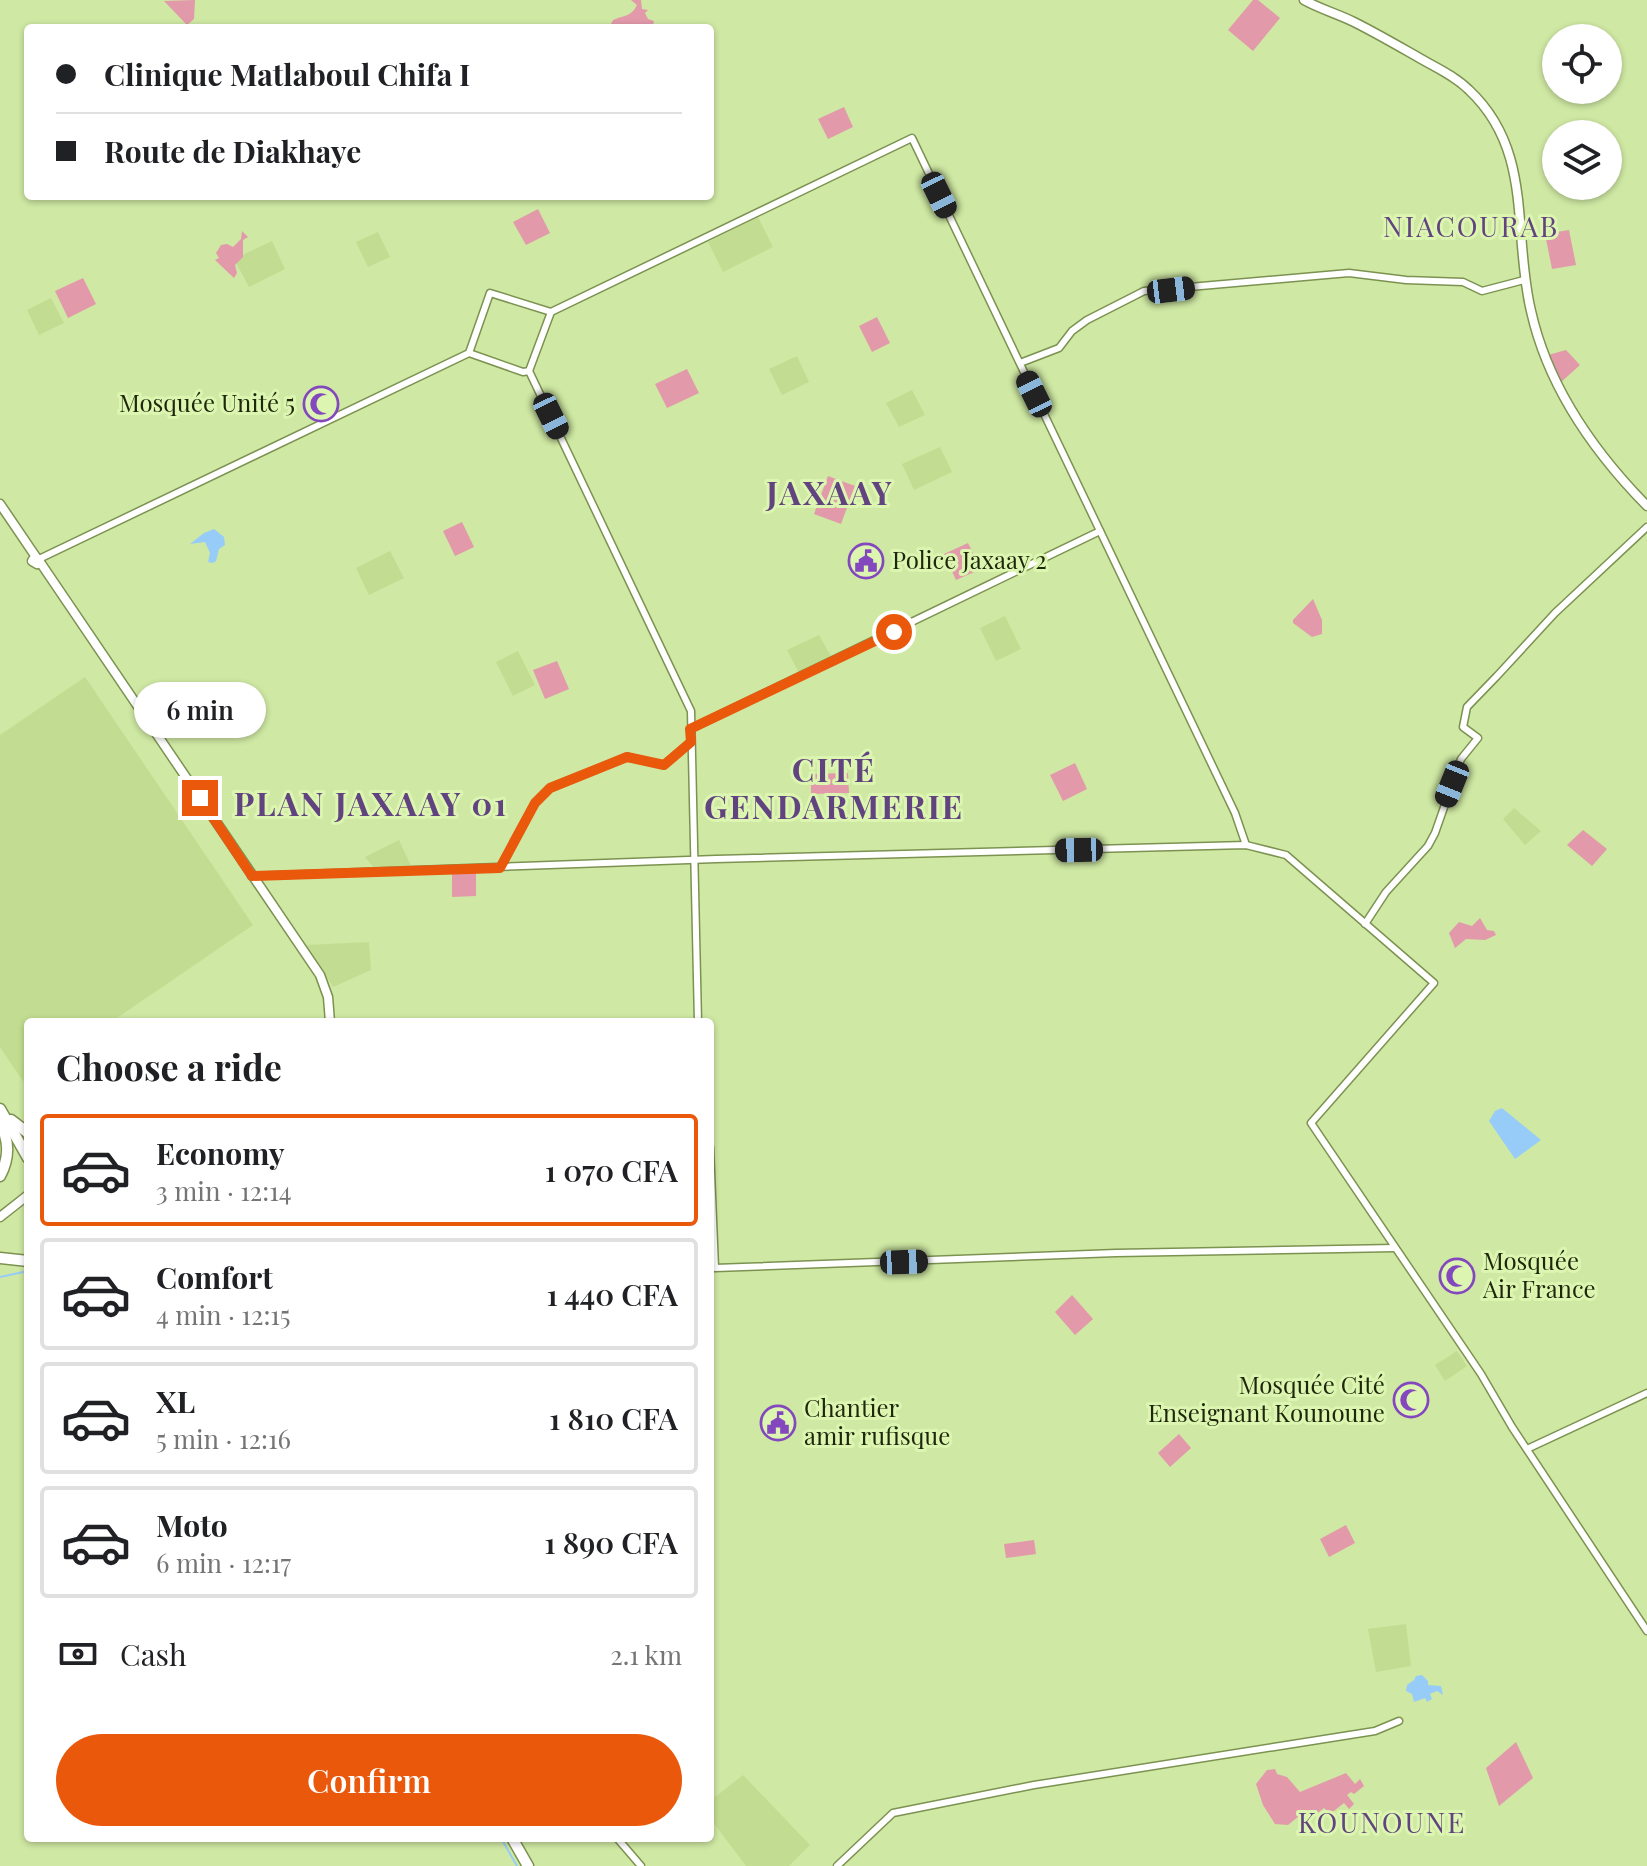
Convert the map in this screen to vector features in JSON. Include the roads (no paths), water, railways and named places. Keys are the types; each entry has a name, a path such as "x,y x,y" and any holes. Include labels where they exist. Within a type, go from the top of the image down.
{"highway":[{"path":"0,1108 24,1130"},
{"path":"0,1108 24,1151"},
{"path":"0,1120 24,1160"},
{"path":"0,1120 8,1146 0,1176"},
{"path":"0,1258 24,1261"},
{"path":"511,1842 526,1866"}],"main road":[{"path":"1304,0 1376,34 1451,76 1480,102 1502,134 1519,194 1524,280 1534,326 1562,395 1596,448 1647,506"},
{"path":"0,507 256,880 319,981 328,1018"},
{"path":"0,1214 24,1196"}],"street":[{"path":"469,353 490,293 551,312 912,138 1235,813 1246,845"},
{"path":"1020,363 1059,348 1072,331 1087,320 1144,291 1349,273 1406,280 1463,282 1482,291 1524,280"},
{"path":"551,312 529,371 691,711 698,1018"},
{"path":"37,560 469,353 523,372 529,371"},
{"path":"1365,924 1386,892 1415,862 1435,833 1461,759 1478,738 1463,727 1467,707 1555,613 1647,527"},
{"path":"500,868 535,803 550,788 627,757 664,765 692,734 1100,531"},
{"path":"256,880 695,861 1246,845 1286,855 1434,983 1311,1123 1481,1374 1647,1631"},
{"path":"714,1244 715,1268 1116,1253 1395,1248"},
{"path":"1527,1449 1647,1393"},
{"path":"837,1866 893,1813 1034,1785 1375,1731 1399,1721"},
{"path":"620,1842 641,1866"}],"water":[{"path":"214,529 224,537 225,545 219,549 213,563 208,562 210,553 205,542 190,544"},
{"path":"1502,1108 1541,1140 1515,1159 1489,1121 1495,1111"},
{"path":"1422,1675 1428,1685 1441,1686 1443,1695 1437,1691 1430,1694 1432,1699 1427,1702 1425,1698 1414,1702 1412,1694 1406,1691 1407,1685 1416,1676"}],"waterway":[{"path":"0,1277 24,1272"},
{"path":"503,1842 517,1866"}],"place":[{"name":"Mosquée Unité 5","path":"321,404"},
{"name":"Police Jaxaay 2","path":"866,561"},
{"name":"Mosquée Air France","path":"1457,1276"},
{"name":"Mosquée Cité Enseignant Kounoune","path":"1411,1400"},
{"name":"Chantier amir rufisque","path":"778,1423"}],"district":[{"name":"NIACOURAB","path":"1471,227"},
{"name":"JAXAAY","path":"830,494"},
{"name":"CITÉ GENDARMERIE","path":"834,790"},
{"name":"PLAN JAXAAY 01","path":"371,805"},
{"name":"KOUNOUNE","path":"1382,1823"}]}
